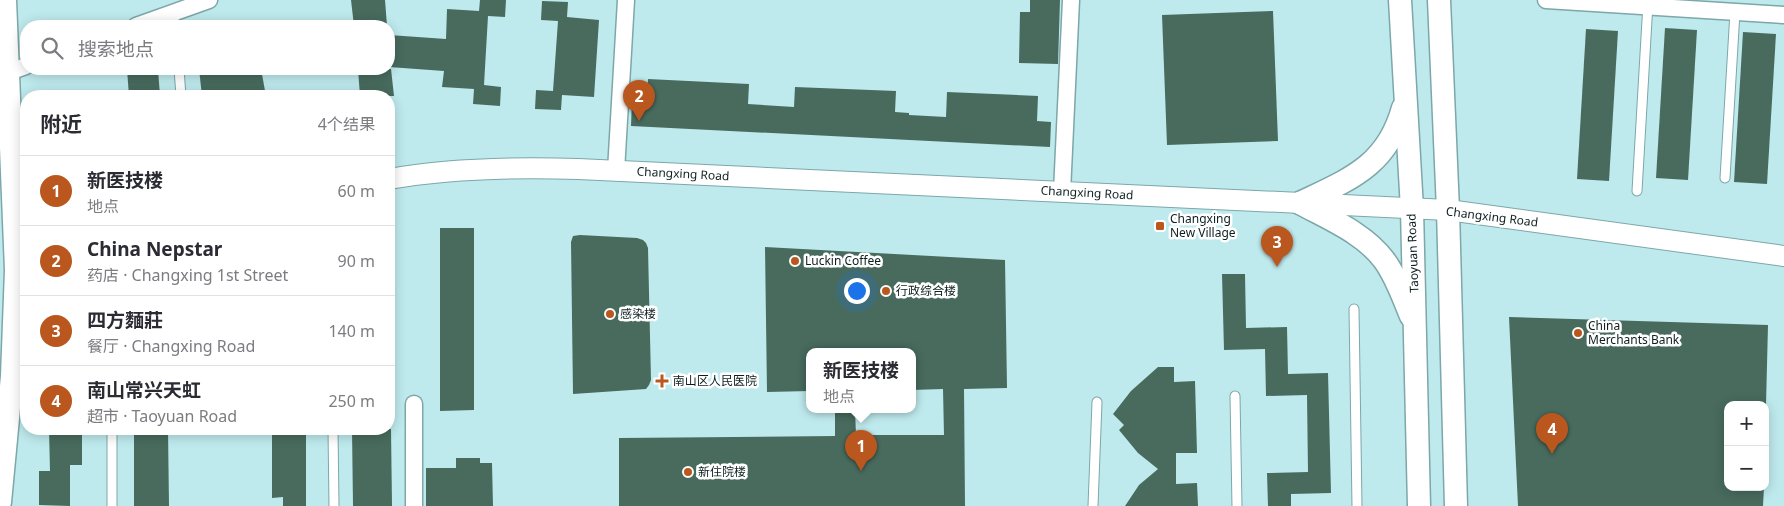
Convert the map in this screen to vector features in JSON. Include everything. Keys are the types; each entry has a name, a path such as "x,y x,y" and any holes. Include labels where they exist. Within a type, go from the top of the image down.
{"main road":[{"path":"0,502 12,376 14,270 12,70 5,0"},
{"name":"Taoyuan Road","path":"1400,0 1412,209 1419,506"},
{"path":"1439,0 1448,210 1456,506"},
{"path":"1300,203 1354,177 1376,158 1393,134 1401,114 1405,92"},
{"path":"1300,203 1365,241 1376,250 1392,272 1415,326"}],"street":[{"path":"174,20 209,0"},
{"path":"616,171 626,0"},
{"path":"1062,192 1071,0"},
{"path":"1546,0 1648,3 1784,15"},
{"name":"Changxing Road","path":"395,178 439,172 532,168 1448,210 1784,256"},
{"path":"414,404 414,506"}],"lane":[{"path":"1637,191 1648,3"},
{"path":"1725,178 1735,12"},
{"path":"179,75 180,90"},
{"path":"1354,309 1357,506"},
{"path":"1235,396 1237,506"},
{"path":"1093,506 1097,402"},
{"path":"112,435 112,506"},
{"path":"333,435 334,506"}],"building":[{"path":"351,0 385,0 387,20 353,20"},
{"path":"480,0 506,0 505,17 488,16 484,85 501,87 500,106 473,104 474,89 442,87 444,71 395,67 395,35 446,39 447,9 479,11"},
{"path":"1030,0 1060,0 1058,64 1019,63 1020,12 1030,12"},
{"path":"542,1 568,2 567,17 599,20 594,97 562,95 561,110 535,109 536,90 553,91 558,21 541,20"},
{"path":"1273,11 1278,141 1167,145 1162,15"},
{"path":"1665,28 1697,30 1688,180 1656,178"},
{"path":"1586,29 1618,31 1609,181 1577,179"},
{"path":"1743,32 1776,34 1767,184 1734,182"},
{"path":"127,75 158,75 160,90 129,90"},
{"path":"200,75 262,75 265,90 201,90"},
{"path":"358,75 392,75 393,90 360,90"},
{"path":"648,79 749,84 748,104 794,107 795,87 896,91 895,112 909,113 909,115 946,117 947,92 1038,96 1037,121 1051,122 1050,147 631,126 632,99 647,100"},
{"path":"440,228 474,228 474,410 440,411"},
{"name":"感染楼","path":"573,236 637,238 646,243 648,248 651,380 646,389 573,394 571,242"},
{"path":"765,247 1005,260 1007,388 964,389 965,506 619,506 619,438 835,436 835,413 855,413 856,435 944,435 943,389 916,390 916,348 806,348 806,391 767,392"},
{"path":"1222,274 1245,274 1246,328 1287,327 1288,374 1328,373 1331,493 1291,494 1291,506 1268,506 1267,473 1308,472 1307,395 1266,396 1265,349 1224,350"},
{"path":"1509,317 1768,325 1766,401 1724,401 1724,491 1764,491 1763,506 1518,506"},
{"path":"1158,367 1174,367 1174,382 1195,381 1197,453 1176,453 1176,484 1197,483 1198,506 1125,506 1139,485 1158,469 1138,453 1119,430 1124,425 1113,414 1131,391"},
{"path":"49,435 82,435 82,465 70,465 70,506 39,505 39,471 50,471"},
{"path":"134,435 168,435 169,506 134,506"},
{"path":"272,435 306,435 306,506 283,506 283,497 272,498"},
{"path":"352,435 391,435 392,506 353,506"},
{"path":"456,458 480,458 480,463 492,463 493,506 426,506 426,468 456,468"}],"place":[{"name":"China Nepstar","path":"639,121"},
{"name":"Changxing New Village","path":"1160,226"},
{"name":"Luckin Coffee","path":"795,261"},
{"name":"四方麵莊","path":"1277,267"},
{"name":"行政综合楼","path":"886,291"},
{"name":"感染楼","path":"610,314"},
{"name":"China Merchants Bank","path":"1578,333"},
{"name":"南山区人民医院","path":"662,381"},
{"name":"南山常兴天虹","path":"1552,454"},
{"name":"新医技楼","path":"861,471"},
{"name":"新住院楼","path":"688,472"}]}
